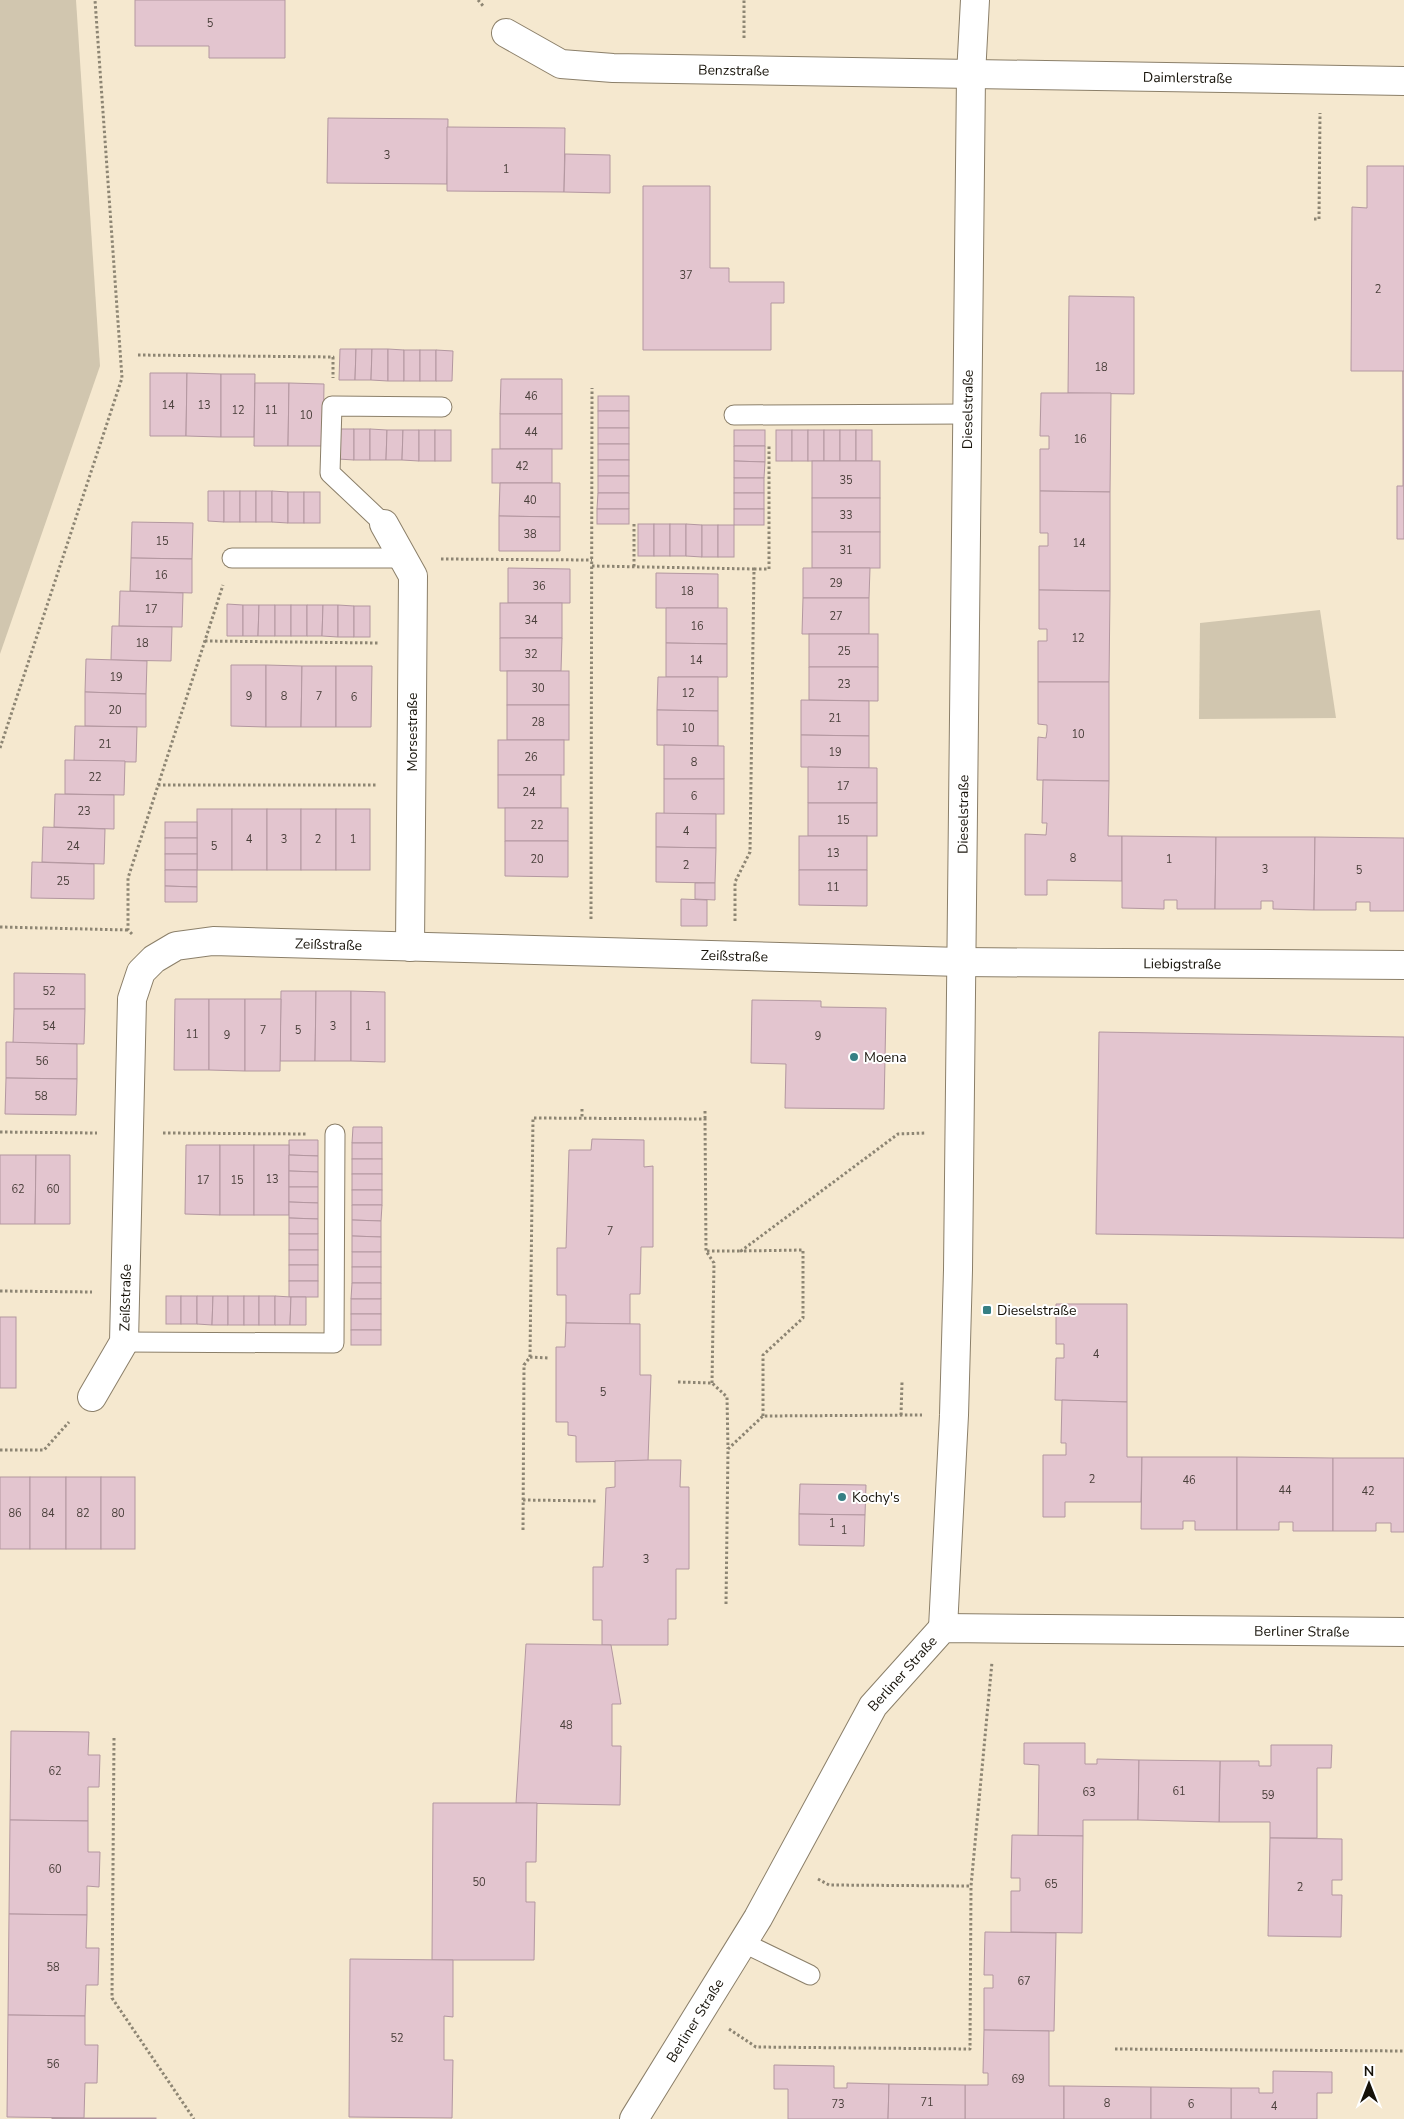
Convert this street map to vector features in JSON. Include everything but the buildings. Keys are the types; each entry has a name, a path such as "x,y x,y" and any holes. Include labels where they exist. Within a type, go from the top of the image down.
{"street":[{"name":"Dieselstraße","path":"943,1628 954,1415 960,1132 971,75 975,0"},
{"name":"Benzstraße","path":"506,33 561,64 613,68 971,75"},
{"name":"Daimlerstraße","path":"971,75 1404,81"},
{"name":"Morsestraße","path":"384,524 413,576 410,947"},
{"name":"Zeißstraße","path":"92,1397 124,1342 132,999 140,972 154,959 176,946 213,941 961,962"},
{"name":"Liebigstraße","path":"961,962 1404,965"},
{"name":"Berliner Straße","path":"634,2119 744,1943 873,1706 943,1628 1404,1632"}],"lane":[{"path":"384,524 330,472 332,406 442,407"},
{"path":"734,415 967,414"},
{"path":"232,558 403,558"},
{"path":"124,1342 334,1343 335,1134"},
{"path":"744,1943 810,1975"}],"path":[{"path":"0,748 122,378 95,0"},
{"path":"1314,220 1319,220 1320,80"},
{"path":"138,355 333,357 332,406"},
{"path":"591,952 592,388"},
{"path":"592,566 769,569 769,415"},
{"path":"634,524 634,567"},
{"path":"154,959 128,930 128,878 232,558"},
{"path":"403,558 592,560"},
{"path":"734,956 735,882 750,852 754,569"},
{"path":"205,641 412,643"},
{"path":"158,785 411,785"},
{"path":"0,927 128,930"},
{"path":"582,1109 582,1118"},
{"path":"705,1110 706,1251 714,1263 712,1383"},
{"path":"523,1530 524,1365 530,1357 533,1118 705,1119"},
{"path":"0,1132 335,1134"},
{"path":"741,1251 898,1134 960,1132"},
{"path":"706,1251 803,1250 803,1318 763,1356 763,1416"},
{"path":"0,1291 125,1292"},
{"path":"530,1357 548,1358"},
{"path":"678,1382 712,1383 727,1397 726,1604"},
{"path":"901,1415 902,1382"},
{"path":"0,1450 44,1450 92,1397"},
{"path":"728,1449 763,1416 954,1415"},
{"path":"523,1500 598,1501"},
{"path":"701,2012 756,2046 970,2049 971,1886 992,1677 993,1628"},
{"path":"114,1738 112,1998 194,2119"},
{"path":"788,1864 829,1885 971,1886"},
{"path":"1115,2049 1404,2051"}],"shaded area":[{"path":"0,0 76,0 100,366 0,654"},
{"path":"1320,610 1336,718 1199,719 1200,623"}],"place":[{"name":"Moena","path":"854,1057"},
{"name":"Dieselstraße","path":"987,1310"},
{"name":"Kochy's","path":"842,1497"}]}
